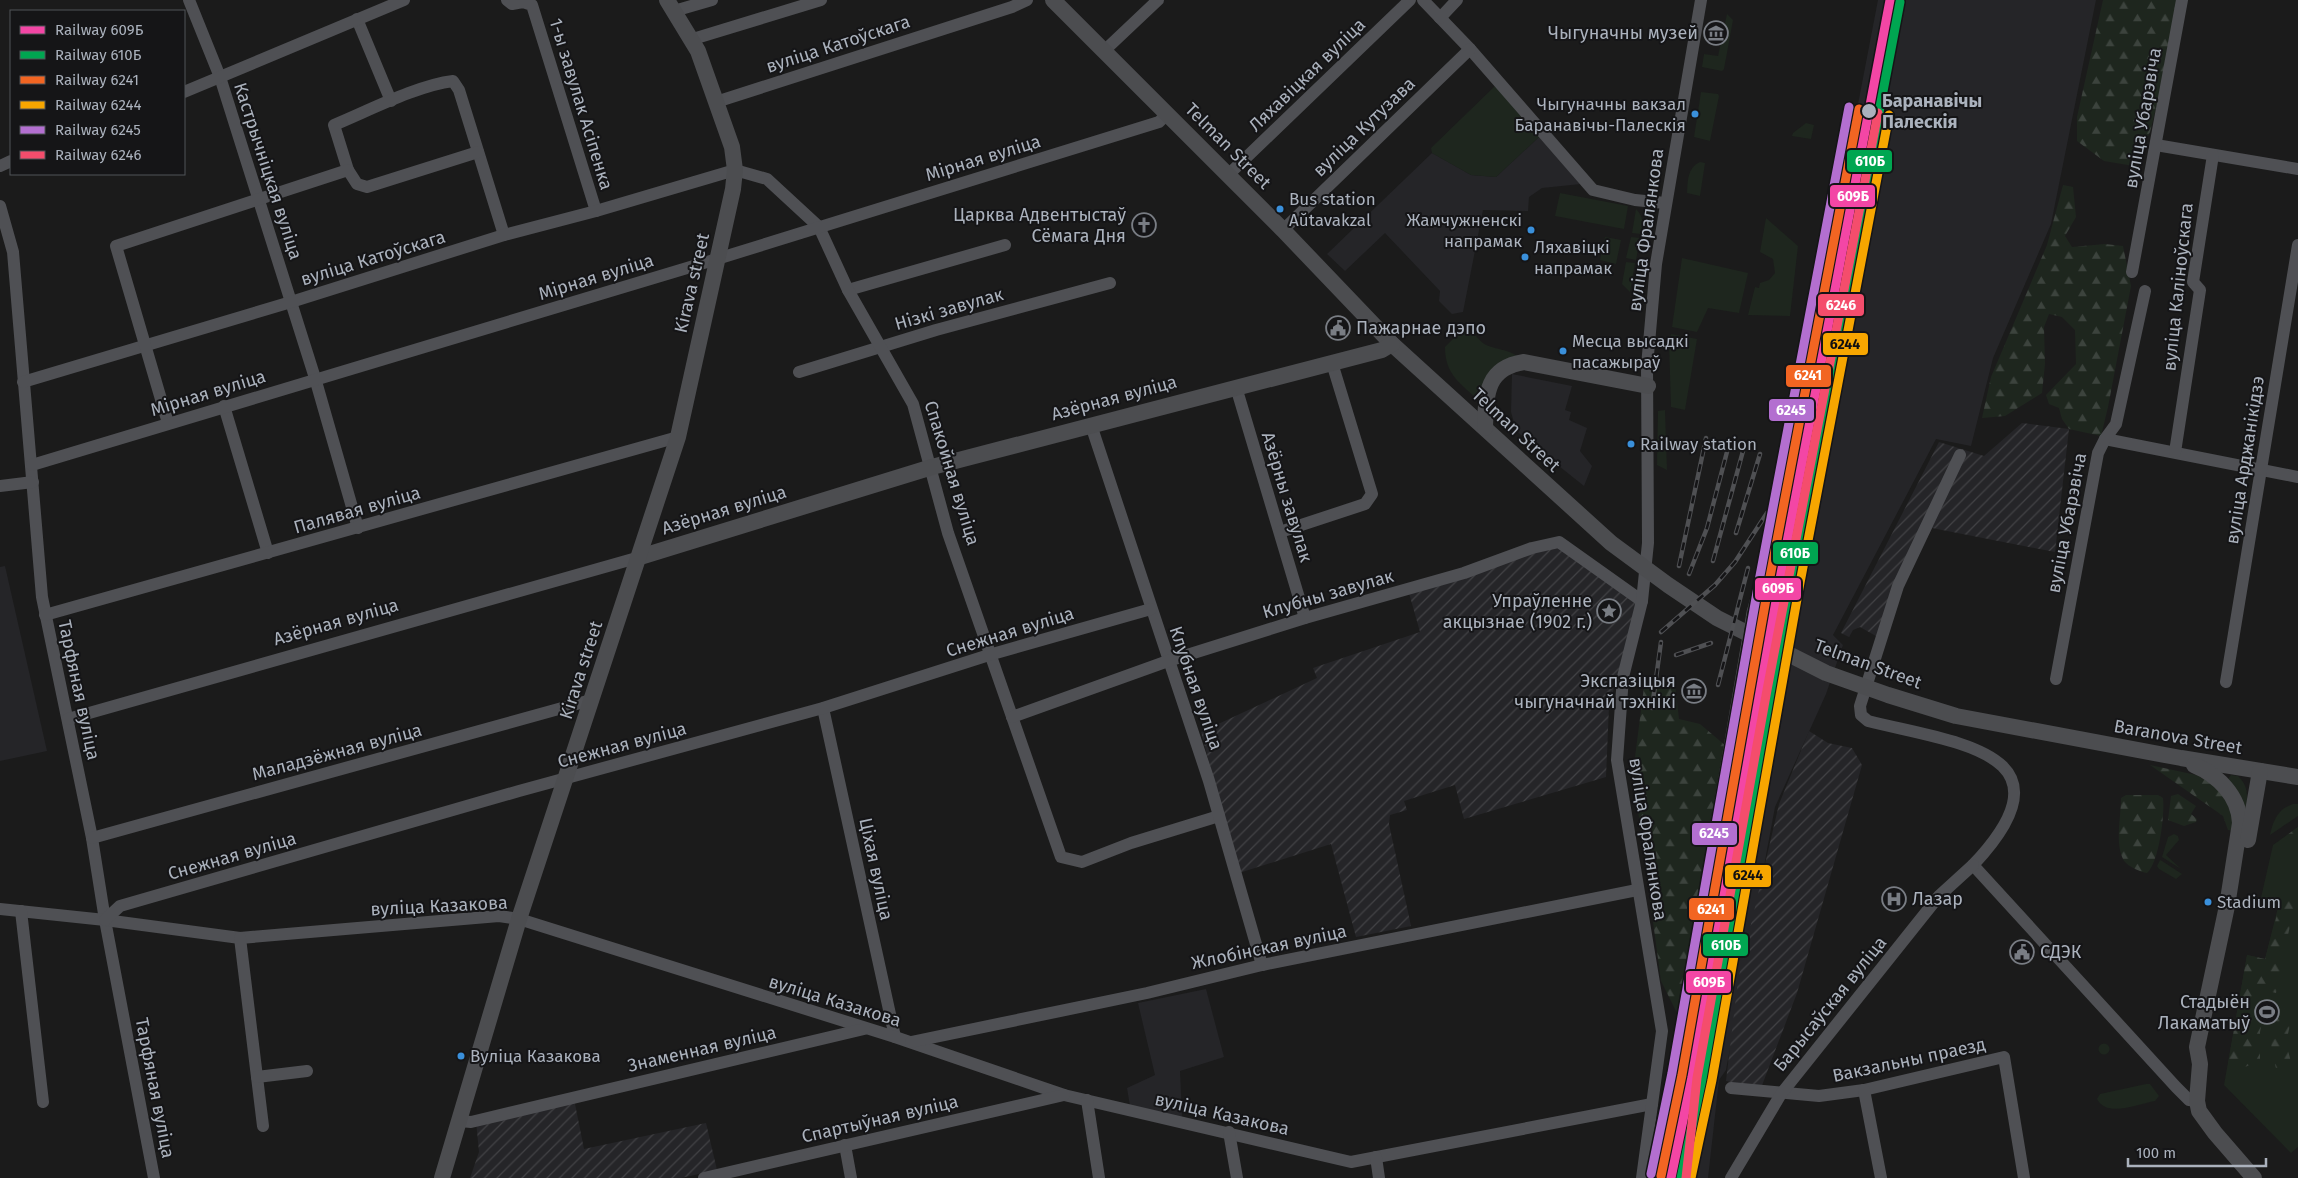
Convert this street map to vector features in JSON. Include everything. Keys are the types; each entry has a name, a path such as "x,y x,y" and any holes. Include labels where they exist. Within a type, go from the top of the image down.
{"main road":[{"name":"Telman Street","path":"1052,0 1283,230 1392,344 1611,543 1676,591 1717,618 1826,673 1956,716 2051,735"},
{"path":"671,6 693,40 732,147 735,170"},
{"name":"Kirava street","path":"442,1178 519,919 640,557 678,437 733,189 735,170"},
{"name":"Азёрная вуліца","path":"640,557 932,468 1382,350 1392,344"},
{"path":"1487,430 1488,389 1492,380 1504,368 1513,364 1524,362 1648,386"},
{"name":"Baranova Street","path":"2051,735 2298,777"},
{"path":"2181,758 2204,769 2223,785 2236,802 2240,811 2240,823 2227,906 2197,1047 2200,1064 2197,1101 2200,1111 2215,1133 2254,1178"},
{"path":"2200,1064 2208,1049 2222,988 2260,772"}],"street":[{"name":"Кастрычніцкая вуліца","path":"189,0 220,77 315,378 358,528"},
{"path":"185,92 404,0"},
{"name":"1-ы завулак Асіпенка","path":"507,0 512,4 524,2 532,5 596,211"},
{"path":"671,6 712,0"},
{"path":"693,40 821,0"},
{"name":"вуліца Катоўскага","path":"716,102 1012,7 1027,0"},
{"path":"1104,51 1158,0"},
{"name":"Ляхавіцкая вуліца","path":"1228,175 1410,0"},
{"path":"1423,0 1470,49 1593,190 1635,200 1665,204"},
{"path":"1440,18 1457,0"},
{"name":"вуліца Фралянкова","path":"1642,1178 1662,1031 1637,890 1617,760 1623,677 1642,601 1648,543 1648,342 1665,204 1701,0"},
{"name":"вуліца Убарэвіча","path":"2132,272 2182,0"},
{"path":"358,19 391,101"},
{"name":"вуліца Кутузава","path":"1283,230 1470,49"},
{"path":"478,152 367,187 357,184 348,170 334,125 391,101 444,82 453,81 459,90 504,235"},
{"name":"Мірная вуліца","path":"32,465 315,378 717,259 1159,122 1167,114"},
{"path":"2156,145 2298,169"},
{"name":"вуліца Каліноўскага","path":"2174,452 2200,290 2193,282 2213,154"},
{"path":"168,423 116,246 348,170"},
{"name":"вуліца Катоўскага","path":"23,382 291,302 504,235 596,211 735,170"},
{"name":"Спакойная вуліца","path":"735,170 767,179 819,227 848,290 913,404 932,468 948,533 1061,857 1082,862 1219,816"},
{"name":"Тарфяная вуліца","path":"0,206 13,252 42,597 92,838 105,920 154,1178"},
{"path":"848,290 1005,245"},
{"name":"вуліца Арджанікідзэ","path":"2226,682 2298,245"},
{"name":"Нізкі завулак","path":"799,372 879,347 1110,284"},
{"name":"вуліца Убарэвіча","path":"2056,679 2098,452 2116,424 2145,291"},
{"path":"1280,532 1364,504 1372,494 1332,363"},
{"name":"Азёрны завулак","path":"1236,387 1305,618"},
{"path":"224,406 268,553"},
{"name":"Клубная вуліца","path":"1091,425 1219,816 1262,965"},
{"name":"Палявая вуліца","path":"46,616 678,437"},
{"path":"2105,439 2298,477"},
{"name":"Барысаўская вуліца","path":"1731,1178 1781,1094 1939,896 1992,845 2009,814 2016,796 2014,783 2008,772 1996,759 1970,747 1868,721 1861,715 1860,706 1898,586 1960,454"},
{"path":"0,486 33,482"},
{"name":"Клубны завулак","path":"1012,717 1168,661 1305,618 1464,573 1532,548 1559,542 1642,601"},
{"name":"Азёрная вуліца","path":"68,718 640,557"},
{"name":"Снежная вуліца","path":"105,920 120,906 823,708 989,655 1151,609"},
{"name":"Маладзёжная вуліца","path":"92,838 591,700"},
{"name":"Ціхая вуліца","path":"823,708 895,1037"},
{"path":"1973,865 2176,1087 2189,1100 2197,1101"},
{"name":"Жлобінская вуліца","path":"909,1042 1147,993 1262,965 1637,890"},
{"name":"вуліца Казакова","path":"0,909 105,920 240,938 499,916 519,919 864,1029 895,1037 1064,1095 1350,1162 1652,1104"},
{"path":"21,911 43,1102"},
{"path":"240,938 263,1126"},
{"name":"Знаменная вуліца","path":"460,1120 471,1122 864,1029"},
{"name":"Вакзальны праезд","path":"1731,1088 1819,1096 1864,1090 2004,1057 2024,1178"},
{"path":"257,1077 307,1072"},
{"path":"1864,1090 1881,1178"},
{"name":"Спартыўная вуліца","path":"704,1178 1064,1095"},
{"path":"1087,1100 1099,1178"},
{"path":"1228,1132 1237,1178"},
{"path":"845,1145 851,1178"},
{"path":"1376,1157 1379,1178"}],"shaded area":[{"path":"1878,0 2096,0 2051,224 1993,358 1971,446 1936,439 1833,635 1843,645 1826,694 1775,807 1726,1070 1719,1080 1708,1178 1658,1178 1683,1057 1792,448"},
{"path":"1539,137 1581,184 1542,188 1529,197 1528,211 1483,210 1463,312 1452,314 1439,301 1440,291 1385,233 1345,271 1327,254 1432,153 1471,175 1496,177"},
{"path":"1512,374 1572,386 1565,410 1571,412 1569,420 1587,428 1580,451 1592,466 1584,486 1516,430 1511,412"},
{"path":"2022,423 2069,429 2055,552 1932,528 1876,636 1860,627 1853,630 1849,637 1841,633 1939,442 1984,456"},
{"path":"1550,547 1562,549 1638,601 1609,706 1606,777 1464,819 1455,785 1404,801 1407,810 1390,815 1389,824 1411,926 1356,937 1331,844 1239,873 1201,732 1317,678 1313,668 1420,632 1409,593"},
{"path":"5,566 47,751 0,761 0,567"},
{"path":"1809,731 1828,743 1852,748 1862,765 1797,993 1761,1088 1726,1081 1738,980 1779,804"},
{"path":"1206,989 1224,1057 1180,1071 1182,1117 1130,1106 1127,1088 1155,1075 1138,1003"},
{"path":"574,1099 584,1149 706,1123 717,1170 681,1178 470,1178 479,1152 476,1121"}],"green space":[{"path":"2103,0 2183,0 2150,132 2134,166 2104,161 2077,141 2077,117"},
{"path":"1727,14 1733,20 1724,69 1722,71 1702,67 1704,54 1718,56"},
{"path":"1495,86 1539,137 1496,177 1471,175 1432,153 1431,148"},
{"path":"1701,92 1718,94 1719,96 1710,141 1694,137"},
{"path":"1806,123 1814,125 1811,139 1792,136 1793,133"},
{"path":"1700,162 1705,163 1700,196 1687,193 1690,171"},
{"path":"2063,185 2073,187 2076,217 2065,236 2072,247 2105,244 2123,246 2131,286 2101,436 2069,429 2062,419 2059,408 2049,404 2046,395 2076,364 2075,330 2062,317 2049,314 2044,327 2045,364 2042,393 2005,416 1982,418 1991,377 2047,245"},
{"path":"1560,193 1628,206 1624,229 1555,216"},
{"path":"1636,209 1642,221 1641,234 1632,233"},
{"path":"1766,218 1798,246 1790,316 1748,315 1755,287 1759,288 1760,283 1769,280 1775,273 1773,259 1760,252"},
{"path":"1605,237 1621,240 1616,264 1600,260"},
{"path":"1631,237 1640,238 1636,260 1626,258"},
{"path":"1682,258 1748,273 1739,313 1708,308 1697,332 1672,327"},
{"path":"1626,262 1635,263 1630,292 1622,284"},
{"path":"1464,328 1471,331 1486,345 1517,356 1477,399 1454,377 1447,364 1445,347"},
{"path":"1671,334 1697,339 1685,410 1671,407 1669,343"},
{"path":"1665,410 1667,470 1657,465 1658,411"},
{"path":"1645,679 1675,685 1679,719 1700,724 1726,746 1694,933 1696,970 1677,1013 1661,981 1633,773"},
{"path":"2150,765 2196,775 2213,784 2230,803 2235,831 2228,830 2223,816"},
{"path":"2231,775 2238,776 2245,787 2247,795 2246,809 2243,808 2228,779"},
{"path":"2178,794 2196,806 2191,814 2197,819 2196,822 2184,826 2168,820 2171,796"},
{"path":"2126,795 2158,795 2163,798 2162,826 2158,849 2151,868 2147,873 2125,862 2119,845 2121,798"},
{"path":"2293,804 2298,804 2298,816 2270,835 2277,816"},
{"name":"Стадыён Лакаматыў","path":"2298,827 2298,1147 2291,1153 2224,1085 2247,955 2265,959 2278,907 2260,902 2273,845"},
{"path":"2298,827 2298,842 2286,839 2287,835"},
{"path":"2174,834 2178,836 2179,840 2166,855 2181,869 2162,857 2168,837"},
{"path":"2160,860 2182,874 2176,879 2159,869 2157,866"},
{"path":"2285,885 2298,887 2276,993 2268,991 2260,1032 2260,1061 2240,1069 2228,1064 2247,955 2265,959"},
{"path":"2277,1007 2293,1011 2286,1043 2291,1062 2276,1068 2271,1038"},
{"path":"2104,1043 2110,1049 2104,1055 2098,1049"},
{"path":"2150,1084 2159,1096 2155,1101 2115,1109 2102,1105 2097,1099 2100,1094"}],"railway":[{"path":"1679,566 1706,438"},
{"path":"1689,574 1707,528 1728,448"},
{"path":"1713,561 1743,451"},
{"path":"1736,533 1760,454"},
{"path":"1661,632 1715,585 1735,562 1767,513"},
{"path":"1694,933 1749,611 1770,534"},
{"path":"1718,685 1748,568"},
{"path":"1652,708 1661,642"},
{"path":"1676,655 1711,643"}],"rail line":[{"name":"609Б","path":"1671,1178 1692,1077 1779,584 1890,0"},
{"name":"610Б","path":"1681,1178 1702,1079 1789,586 1900,2"},
{"name":"6245","path":"1651,1174 1672,1073 1759,581 1849,107"},
{"name":"6241","path":"1661,1176 1682,1075 1769,582 1859,109"},
{"name":"6246","path":"1686,1178 1697,1078 1767,690 1878,113"},
{"name":"6244","path":"1691,1178 1712,1080 1799,588 1889,115"}],"place":[{"name":"Чыгуначны музей","path":"1716,33"},
{"name":"Баранавічы Палескія","path":"1869,111"},
{"name":"Чыгуначны вакзал Баранавічы-Палескія","path":"1695,114"},
{"name":"Bus station Aŭtavakzal","path":"1280,209"},
{"name":"Царква Адвентыстаў Сёмага Дня","path":"1144,225"},
{"name":"Жамчужненскі напрамак","path":"1531,230"},
{"name":"Ляхавіцкі напрамак","path":"1525,257"},
{"name":"Пажарнае дэпо","path":"1338,328"},
{"name":"Месца высадкі пасажыраў","path":"1563,351"},
{"name":"Railway station","path":"1631,444"},
{"name":"Упраўленне акцызнае (1902 г.)","path":"1609,611"},
{"name":"Экспазіцыя чыгуначнай тэхнікі","path":"1694,691"},
{"name":"Лазар","path":"1894,899"},
{"name":"Stadium","path":"2208,902"},
{"name":"СДЭК","path":"2022,952"},
{"name":"Стадыён Лакаматыў","path":"2267,1012"},
{"name":"Вуліца Казакова","path":"461,1056"}]}
